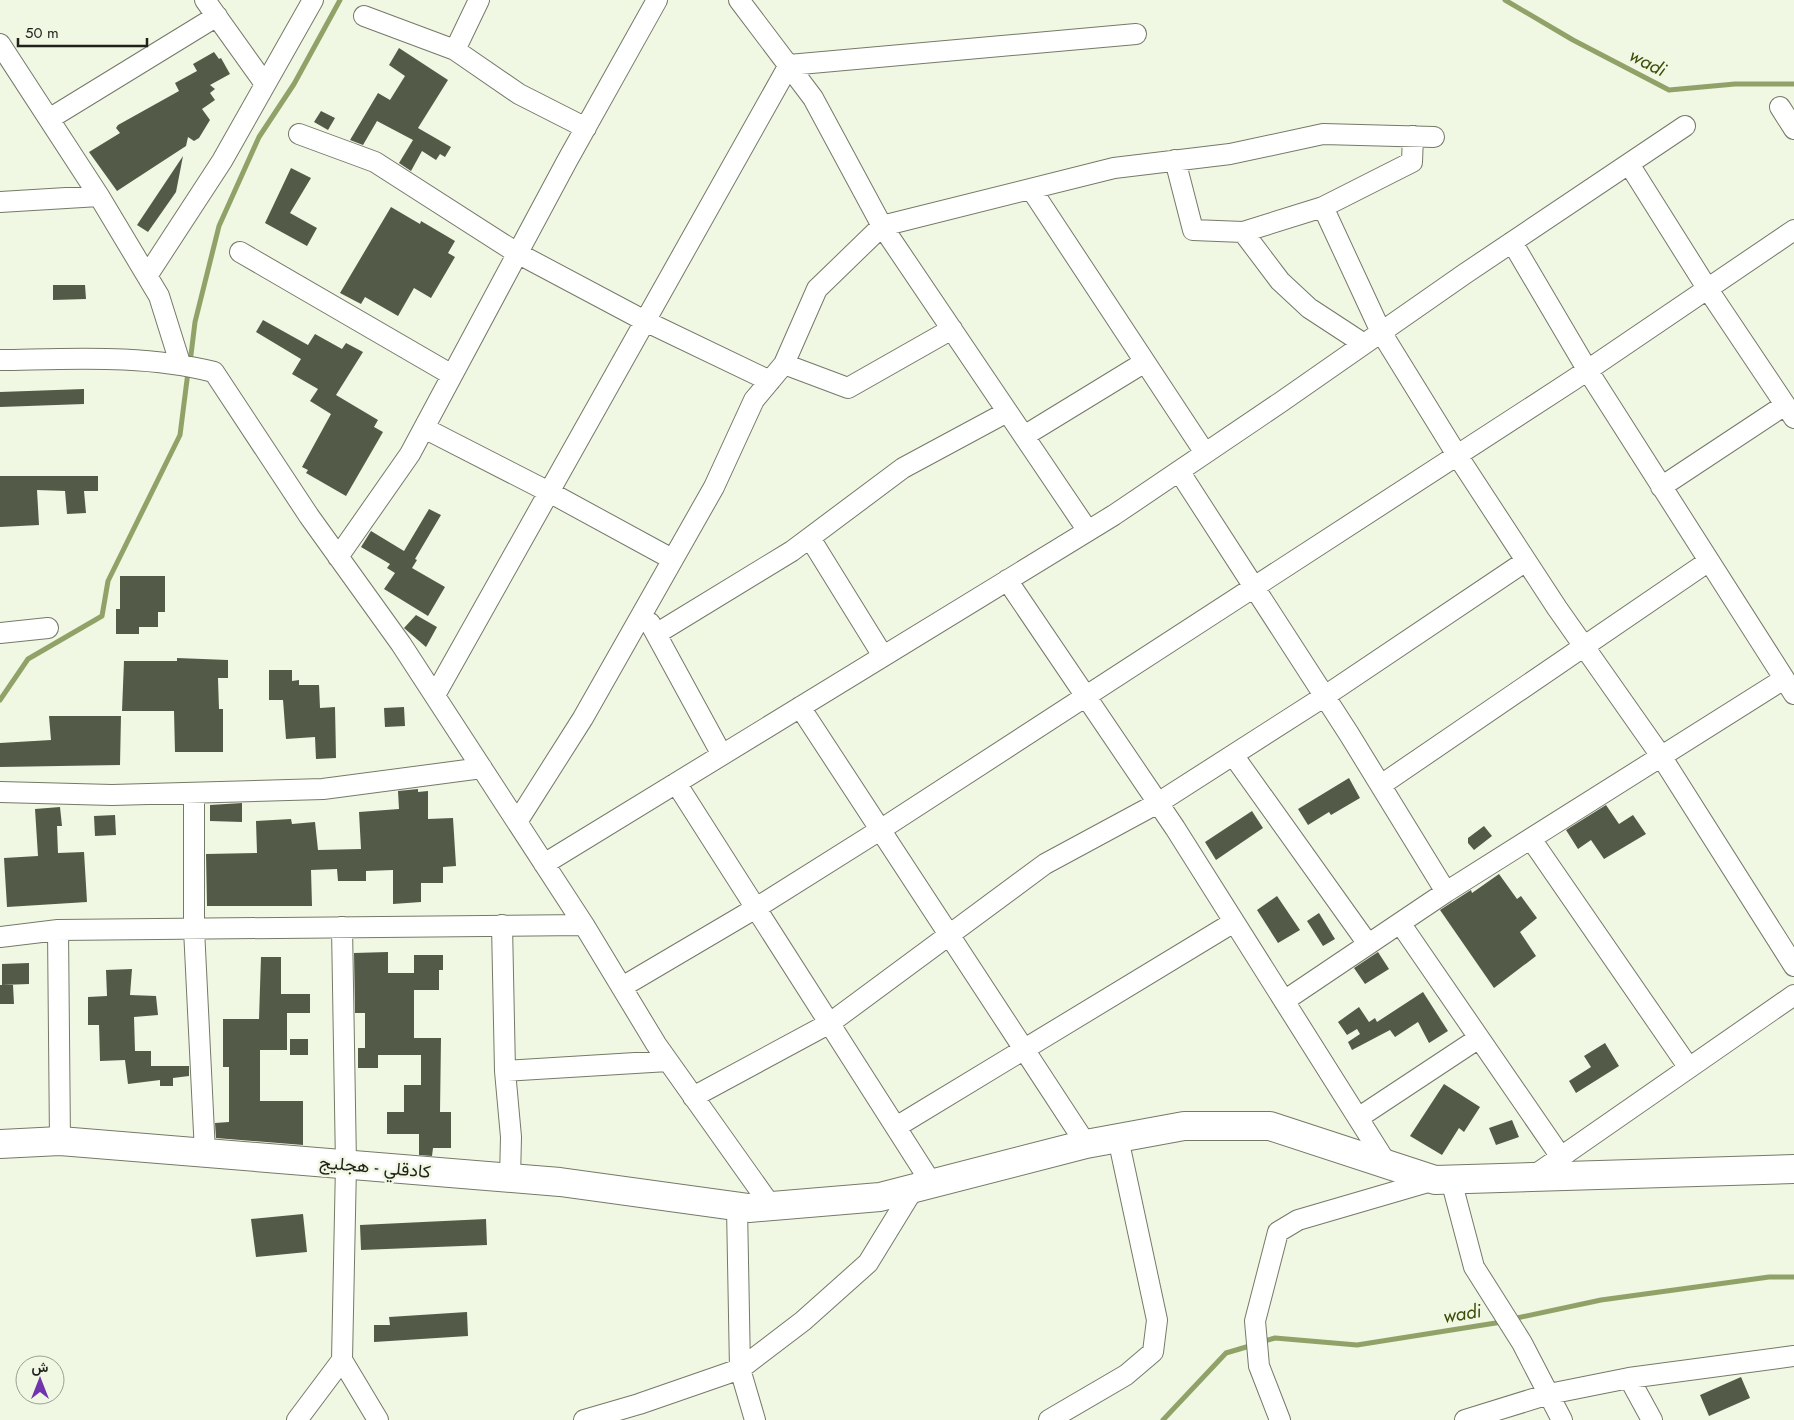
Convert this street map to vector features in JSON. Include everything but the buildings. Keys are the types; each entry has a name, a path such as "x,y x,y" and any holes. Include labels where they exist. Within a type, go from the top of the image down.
{"street":[{"path":"147,276 222,161 313,0"},
{"path":"455,50 479,0"},
{"path":"338,557 410,454 657,0"},
{"path":"739,0 813,98 882,226 1088,531"},
{"path":"49,119 211,8 265,84"},
{"path":"364,16 455,50 519,94 586,128"},
{"path":"789,65 1136,34"},
{"path":"0,44 8,67 49,119 99,196 159,296 180,363"},
{"path":"434,695 789,65"},
{"path":"1780,107 1794,129"},
{"path":"544,864 1088,531 1178,472 1512,242 1685,126"},
{"path":"300,134 375,162 518,253 645,321 770,381"},
{"path":"517,822 583,718 714,487 754,400 784,364 817,289 882,226 1114,168 1230,154 1323,134 1434,137"},
{"path":"1176,160 1193,230 1243,232 1323,207 1412,162 1413,136"},
{"path":"1629,164 1707,288 1790,411 1661,486"},
{"path":"1031,189 1206,453"},
{"path":"0,202 99,196"},
{"path":"1323,207 1381,332 1457,455 1526,560 1661,756 1794,966"},
{"path":"622,987 756,908 1086,697 1588,370 1794,230"},
{"path":"1243,232 1280,281 1308,308 1364,344"},
{"path":"1284,1001 1446,892 1661,756 1789,686 1588,370 1512,242"},
{"path":"240,252 452,375"},
{"path":"784,364 848,388 952,329"},
{"path":"0,360 92,359 180,363 214,372 338,557 402,644 584,925 668,1061 693,1097 752,1207 740,1369 755,1420"},
{"path":"1024,436 1145,362"},
{"path":"656,634 810,538 903,468 1007,412"},
{"path":"424,428 549,492 672,559"},
{"path":"1178,472 1325,696 1446,892"},
{"path":"810,538 883,656"},
{"path":"693,1097 830,1023 1045,864 1158,803 1325,696 1526,560"},
{"path":"1380,785 1709,561"},
{"path":"1007,580 1158,803 1387,1164"},
{"path":"643,610 722,755"},
{"path":"0,633 48,628"},
{"path":"800,707 1086,1144"},
{"path":"1233,755 1368,944"},
{"path":"0,792 112,795 323,789 482,768"},
{"path":"584,1420 639,1404 740,1369 803,1321 868,1263 923,1186 896,1127 676,783"},
{"path":"194,793 194,929 204,1153"},
{"path":"1531,839 1689,1068"},
{"path":"896,1127 1234,922"},
{"path":"1400,923 1561,1157"},
{"path":"0,937 58,930 584,925"},
{"path":"502,926 505,1071 511,1137 510,1178"},
{"path":"342,927 346,1165 342,1360 378,1420"},
{"path":"58,930 60,1141"},
{"path":"1532,1177 1794,995"},
{"path":"1358,1118 1479,1038"},
{"path":"505,1071 668,1061"},
{"name":"كادقلي - هجليج","path":"0,1144 60,1141 560,1182 752,1207 880,1197 1086,1144 1184,1126 1270,1126 1443,1180"},
{"path":"1048,1420 1126,1375 1153,1352 1157,1320 1118,1138"},
{"path":"1280,1420 1259,1366 1255,1321 1278,1232 1298,1220 1443,1180 1794,1169"},
{"path":"1443,1180 1474,1267 1522,1343 1562,1420"},
{"path":"1464,1420 1550,1394 1629,1378 1794,1356"},
{"path":"297,1420 342,1360"},
{"path":"1629,1378 1652,1420"}],"waterway":[{"path":"190,363 195,322 219,226 259,137 294,84 340,0"},
{"name":"wadi","path":"1505,0 1573,40 1669,90 1735,84 1794,84"},
{"path":"0,700 28,659 102,616 108,581 180,435 188,372"},
{"name":"wadi","path":"1512,1319 1601,1300 1769,1277 1794,1277"},
{"name":"wadi","path":"1261,1342 1275,1338 1357,1345 1502,1322"},
{"name":"wadi","path":"1163,1420 1226,1353 1253,1345"}]}
